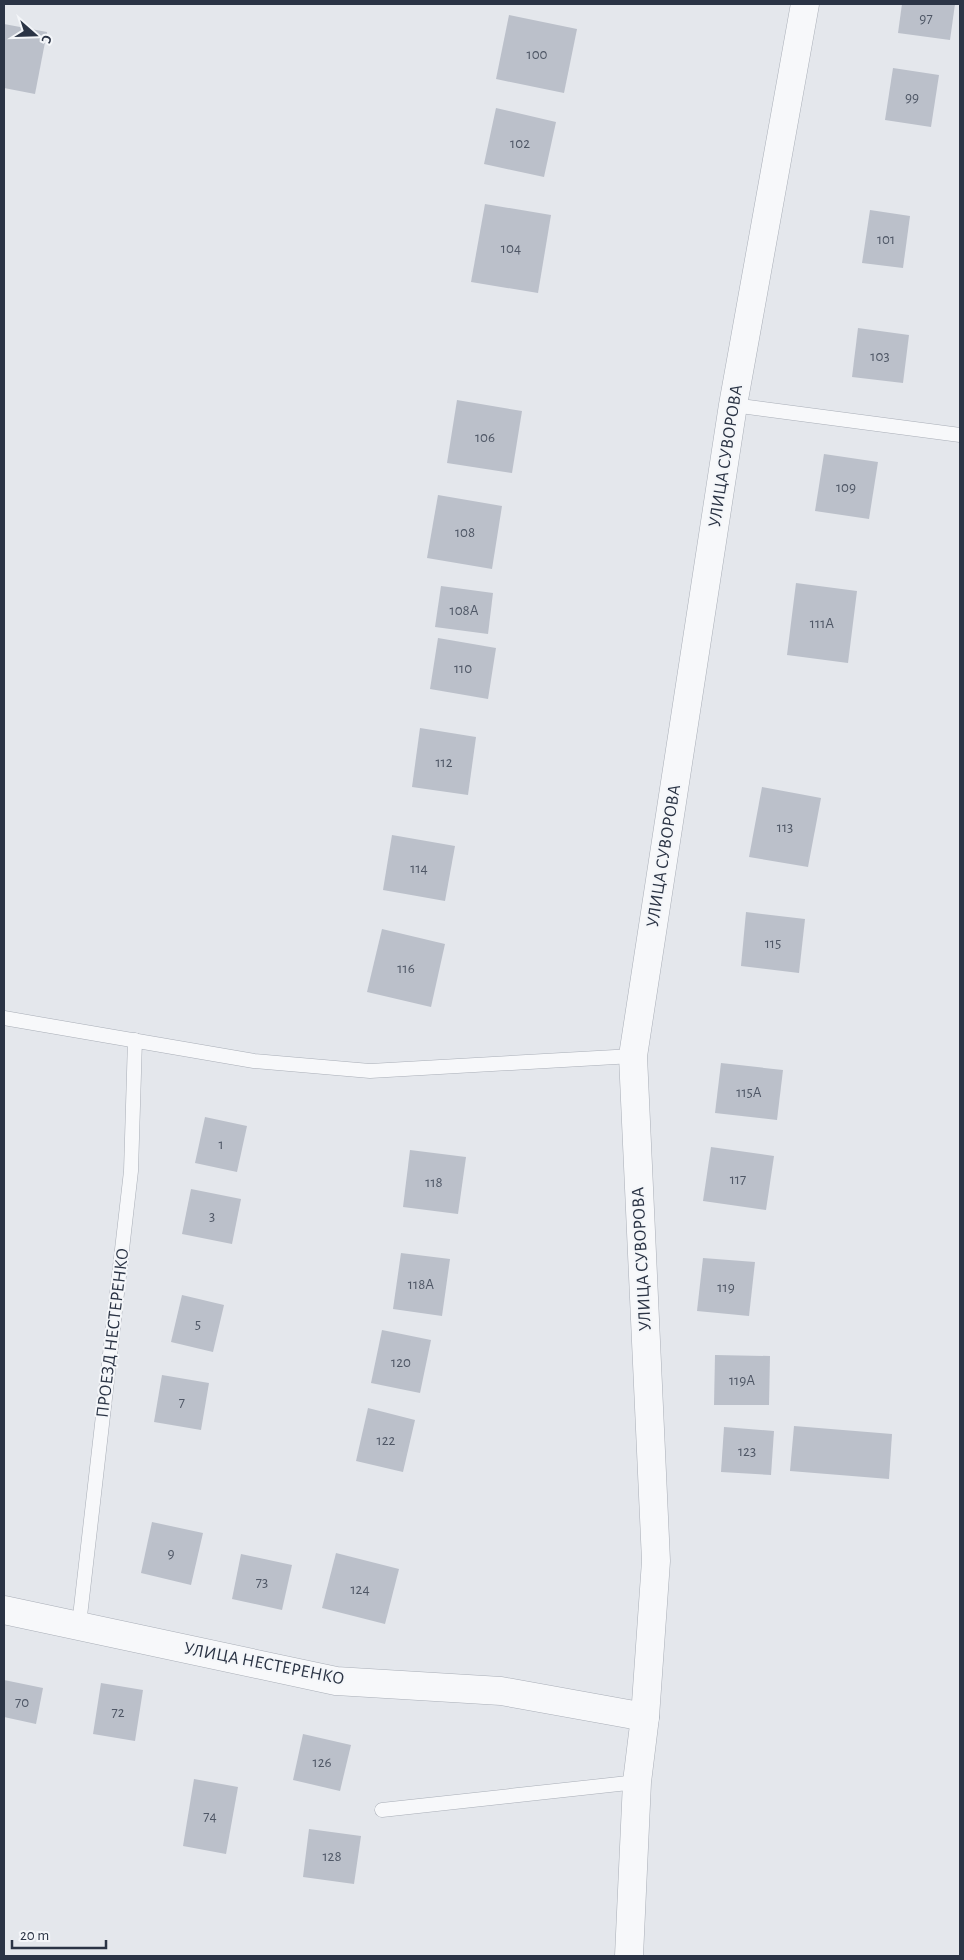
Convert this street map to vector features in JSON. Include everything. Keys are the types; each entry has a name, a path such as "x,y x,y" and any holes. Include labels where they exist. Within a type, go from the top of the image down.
{"street":[{"name":"УЛИЦА СУВОРОВА","path":"629,1956 637,1782 645,1717 656,1561 633,1056 734,405 805,4"},
{"name":"УЛИЦА НЕСТЕРЕНКО","path":"4,1610 336,1680 501,1690 645,1717"}],"lane":[{"path":"734,405 960,435"},
{"path":"4,1018 254,1061 370,1071 633,1056"},
{"name":"ПРОЕЗД НЕСТЕРЕНКО","path":"79,1625 131,1171 135,1040"},
{"path":"382,1810 637,1782"}],"building":[{"path":"902,4 955,4 950,40 898,33"},
{"path":"509,15 577,29 564,93 496,79"},
{"path":"4,24 47,32 35,94 4,88"},
{"path":"893,68 939,75 931,127 885,120"},
{"path":"496,108 556,122 544,177 484,164"},
{"path":"485,204 551,215 538,293 471,282"},
{"path":"870,210 910,216 903,268 862,263"},
{"path":"858,328 909,335 903,383 852,377"},
{"path":"457,400 522,411 512,473 447,463"},
{"path":"824,454 878,462 869,519 815,511"},
{"path":"438,495 502,506 492,569 427,558"},
{"path":"796,583 857,591 848,663 787,655"},
{"path":"441,586 493,593 488,634 435,627"},
{"path":"438,638 496,648 488,699 430,689"},
{"path":"420,728 476,737 468,795 412,787"},
{"path":"762,787 821,798 808,867 749,857"},
{"path":"392,835 455,846 445,901 383,890"},
{"path":"746,912 805,919 799,973 741,966"},
{"path":"382,929 445,944 431,1007 367,992"},
{"path":"721,1063 783,1070 777,1120 715,1113"},
{"path":"205,1117 247,1126 237,1172 195,1163"},
{"path":"711,1147 774,1156 766,1210 703,1201"},
{"path":"410,1150 466,1157 458,1214 403,1207"},
{"path":"191,1189 241,1199 232,1244 182,1234"},
{"path":"401,1253 450,1259 442,1316 393,1309"},
{"path":"703,1258 755,1262 749,1316 697,1311"},
{"path":"182,1295 224,1305 213,1352 171,1342"},
{"path":"382,1330 431,1340 420,1393 371,1383"},
{"path":"715,1355 770,1356 769,1405 714,1405"},
{"path":"162,1375 209,1383 201,1430 154,1422"},
{"path":"368,1408 415,1420 403,1472 356,1461"},
{"path":"794,1426 892,1434 889,1479 790,1471"},
{"path":"724,1427 774,1431 771,1475 721,1472"},
{"path":"152,1522 203,1533 191,1585 141,1573"},
{"path":"336,1553 399,1569 385,1624 322,1608"},
{"path":"241,1554 292,1565 282,1610 232,1599"},
{"path":"4,1680 43,1688 36,1724 4,1717"},
{"path":"101,1683 143,1690 135,1741 93,1734"},
{"path":"303,1734 351,1745 340,1791 293,1780"},
{"path":"194,1779 238,1787 226,1854 183,1846"},
{"path":"309,1829 361,1836 354,1884 303,1877"}]}
